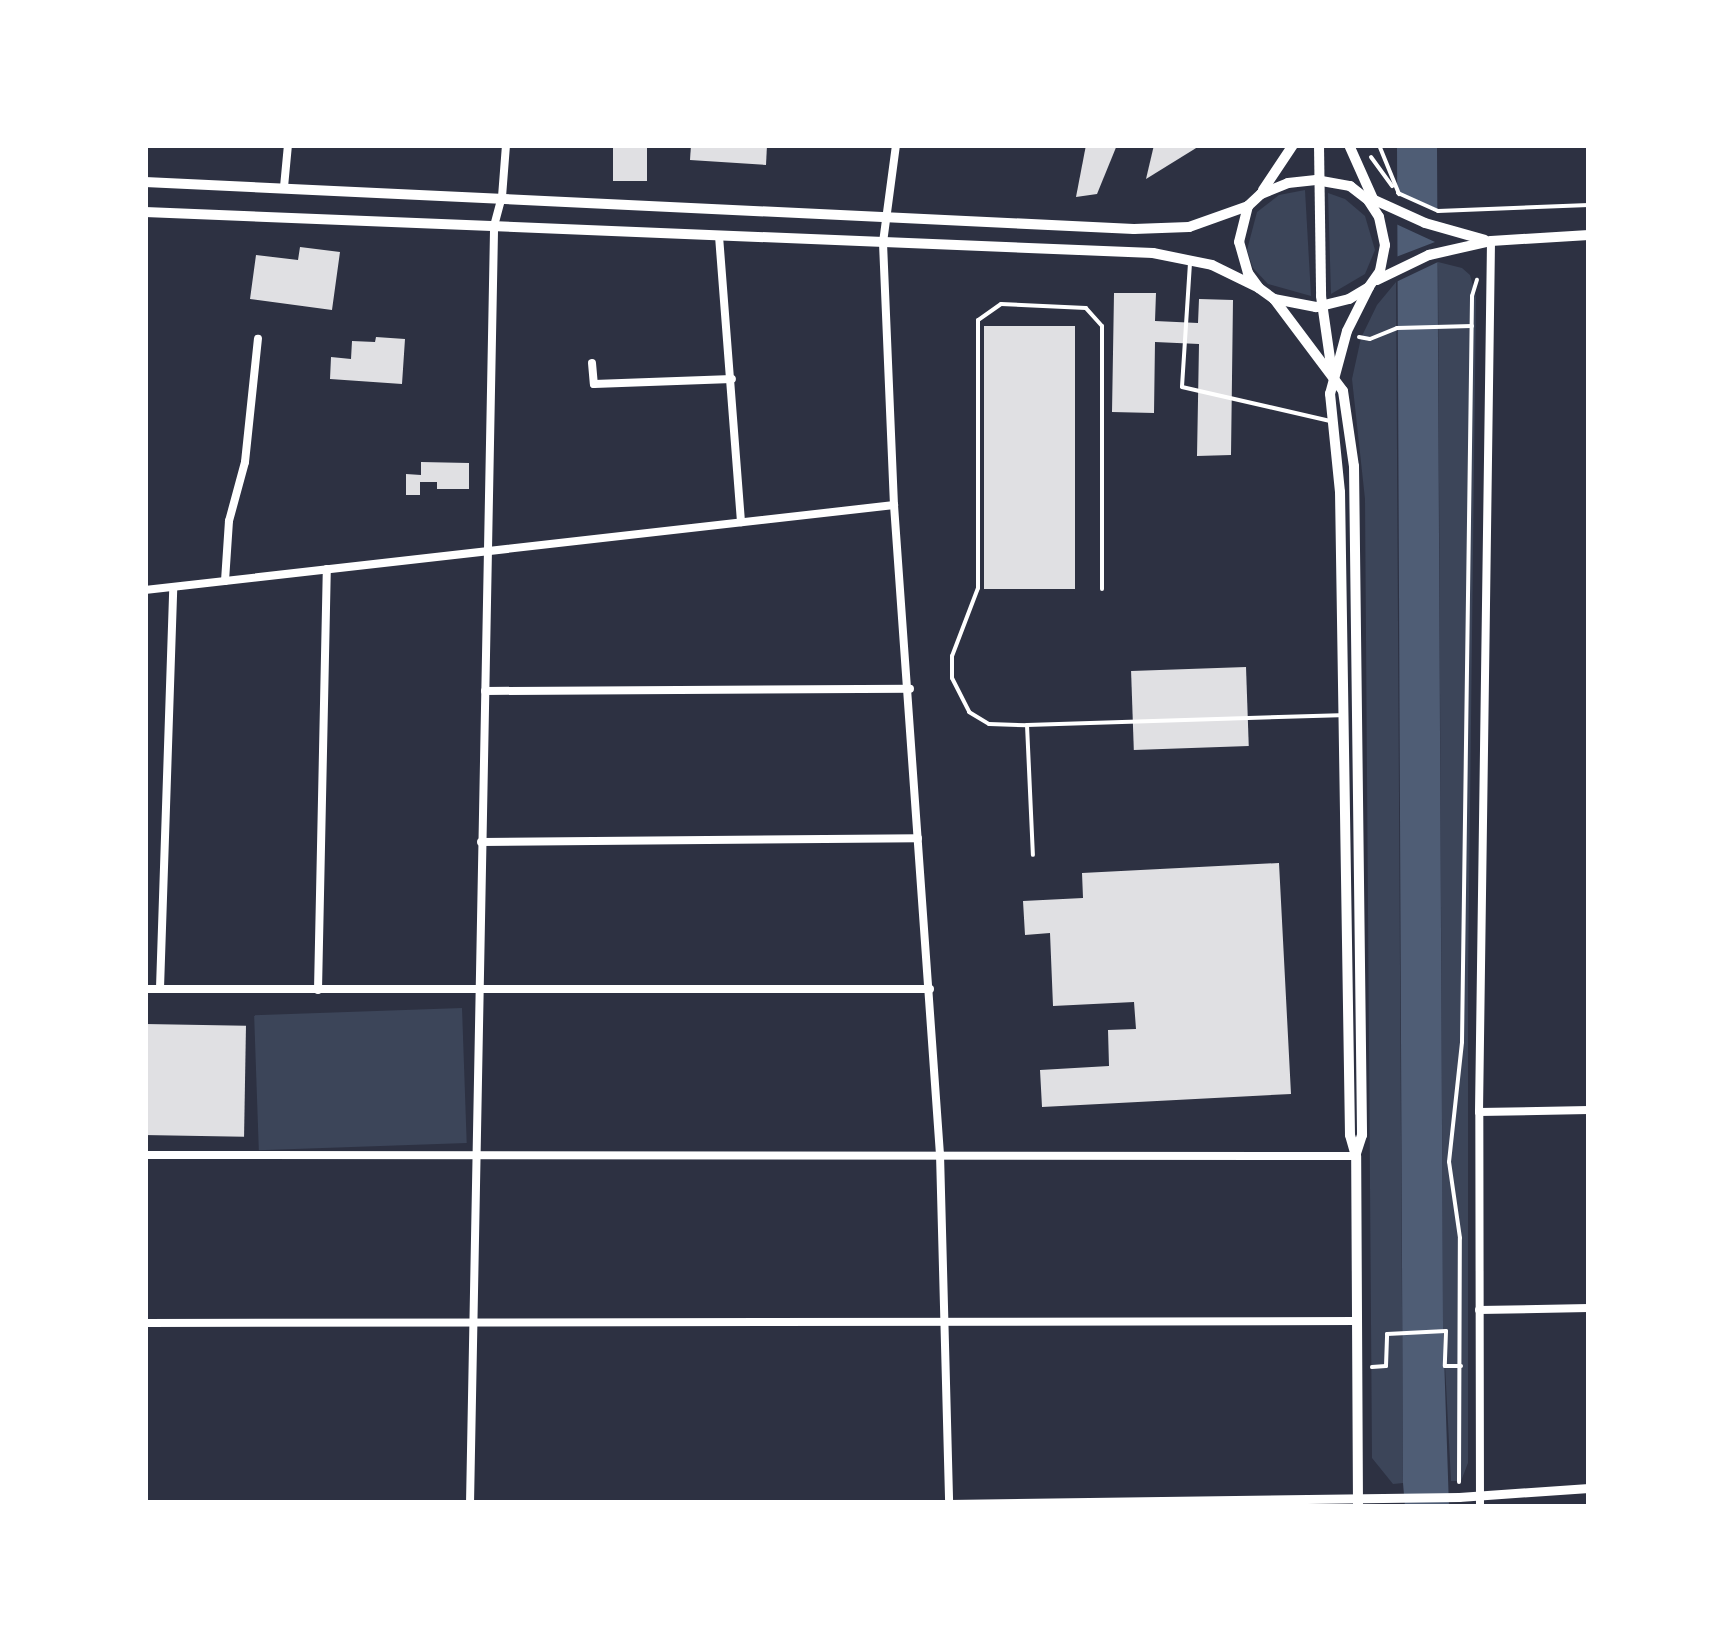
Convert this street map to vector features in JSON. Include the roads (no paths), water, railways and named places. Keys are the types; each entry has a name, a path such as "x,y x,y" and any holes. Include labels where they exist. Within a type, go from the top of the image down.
{"main road":[{"path":"145,182 1176,228 1220,219 1248,206 1292,145"},
{"path":"1319,145 1316,180 1323,306 1333,378 1340,492 1350,1135 1356,1156 1358,1503"},
{"path":"1349,145 1362,187 1379,217"},
{"path":"1260,194 1288,183 1316,180 1362,187 1392,209"},
{"path":"1333,378 1347,331 1384,253 1379,217 1373,200 1362,187"},
{"path":"1373,200 1438,227 1491,241"},
{"path":"1248,206 1240,231 1240,252 1259,288"},
{"path":"145,212 1153,253 1190,258 1231,272 1274,299 1343,392 1354,482 1362,1136 1356,1156"},
{"path":"1274,299 1323,306 1438,253 1491,241 1589,236"}],"street":[{"path":"284,187 288,145"},
{"path":"470,1506 494,226 502,198 506,145"},
{"path":"896,145 883,243 894,505 940,1154 950,1504"},
{"path":"719,236 741,522"},
{"path":"1480,1501 1479,1112 1491,241"},
{"path":"225,581 230,521 245,462 258,339"},
{"path":"592,363 594,384 732,379"},
{"path":"145,590 894,505"},
{"path":"318,990 327,570"},
{"path":"160,988 173,587"},
{"path":"485,692 910,689"},
{"path":"481,842 918,838"},
{"path":"145,988 930,989"},
{"path":"1479,1112 1589,1110"},
{"path":"145,1155 1356,1156"},
{"path":"1479,1310 1589,1308"},
{"path":"145,1323 1357,1321"},
{"path":"145,1504 1358,1503 1454,1497 1480,1501 1589,1488"}],"lane":[{"path":"1190,258 1182,387 1333,421"},
{"path":"1102,589 1102,326 1086,308 1001,304 978,320 978,588 952,656 952,678 968,712 989,724 1027,725 1344,715"},
{"path":"1027,725 1032,855"}]}
